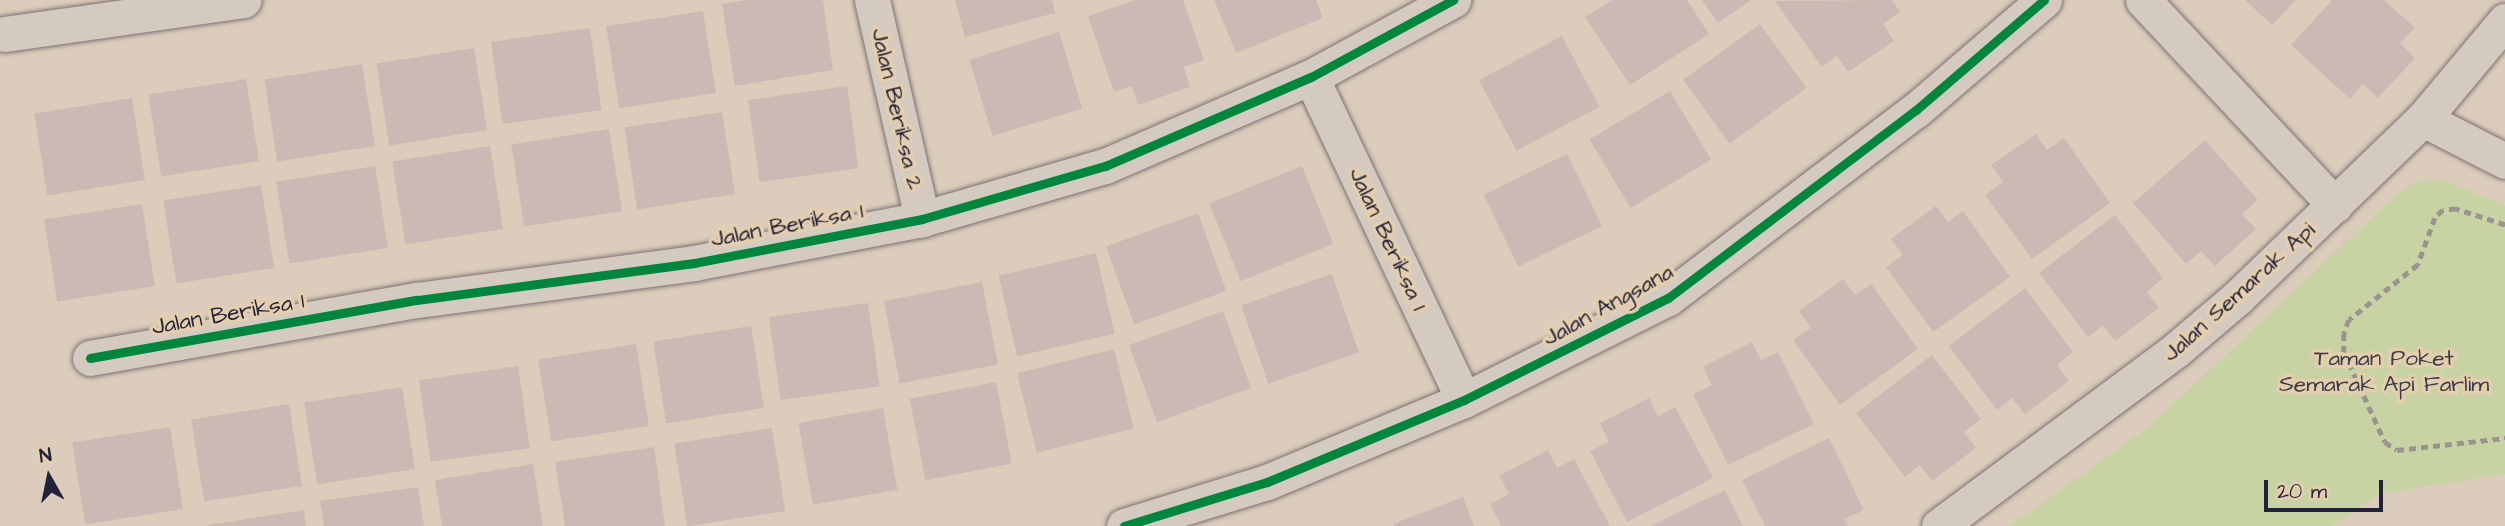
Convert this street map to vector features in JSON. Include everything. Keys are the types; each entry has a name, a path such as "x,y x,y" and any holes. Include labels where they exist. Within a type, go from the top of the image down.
{"street":[{"path":"5,34 244,0"},
{"name":"Jalan Beriksa 2","path":"872,0 922,219"},
{"name":"Jalan Beriksa 1","path":"90,358 417,300 694,262 922,219 1105,166 1311,77 1453,0"},
{"name":"Jalan Angsana","path":"1124,526 1267,482 1464,400 1668,298 1916,110 2044,0"},
{"path":"2143,0 2335,205"},
{"name":"Jalan Semarak Api","path":"1939,526 2177,349 2335,205 2423,119 2505,21"},
{"name":"Jalan Beriksa 1","path":"1311,77 1464,400"},
{"path":"2423,119 2505,161"}],"path":[{"path":"2505,225 2456,209 2444,209 2435,218 2418,265 2349,320 2344,334 2344,352 2385,442 2397,450 2505,438"}],"green space":[{"name":"Taman Poket Semarak Api Farlim","path":"2442,179 2505,206 2505,474 2379,494 2332,526 2010,526 2151,425 2399,192 2417,182"}],"building":[{"path":"745,0 823,0 833,70 735,86 722,4"},
{"path":"955,0 1052,0 1055,13 965,37"},
{"path":"1135,0 1183,0 1204,60 1184,67 1190,87 1138,105 1132,86 1114,92 1088,16"},
{"path":"1214,0 1316,0 1323,18 1236,53"},
{"path":"1612,0 1687,0 1709,34 1630,85 1585,17"},
{"path":"1702,0 1751,0 1718,23"},
{"path":"1892,0 1900,12 1883,24 1894,41 1848,72 1837,56 1822,67 1775,1"},
{"path":"2245,0 2296,0 2272,25"},
{"path":"2332,0 2384,0 2415,28 2400,43 2415,58 2378,98 2363,84 2350,99 2291,45"},
{"path":"703,11 716,93 619,108 606,26"},
{"path":"1760,24 1806,88 1730,144 1683,80"},
{"path":"590,28 602,110 503,124 491,42"},
{"path":"1059,32 1082,109 992,136 969,59"},
{"path":"1562,36 1600,107 1517,151 1479,80"},
{"path":"474,48 487,130 389,145 376,63"},
{"path":"362,64 375,146 277,161 264,79"},
{"path":"246,79 259,161 161,176 148,94"},
{"path":"847,86 859,168 760,182 748,100"},
{"path":"1670,91 1711,160 1631,208 1589,139"},
{"path":"132,98 145,180 47,195 34,113"},
{"path":"722,112 735,194 637,209 624,127"},
{"path":"609,129 622,211 524,226 511,144"},
{"path":"2036,134 2047,150 2064,138 2110,203 2032,259 1985,195 2003,182 1991,165"},
{"path":"2205,140 2258,200 2242,214 2256,229 2215,266 2201,251 2186,264 2133,203"},
{"path":"490,146 503,229 405,244 392,161"},
{"path":"1567,154 1602,226 1518,267 1483,195"},
{"path":"375,166 388,248 289,264 276,182"},
{"path":"1302,166 1333,244 1241,281 1209,203"},
{"path":"261,185 274,268 176,283 163,200"},
{"path":"142,204 155,286 57,301 44,219"},
{"path":"1936,206 1948,222 1963,211 2010,277 1933,332 1886,267 1903,255 1891,239"},
{"path":"1198,213 1226,291 1134,325 1106,247"},
{"path":"2115,215 2163,278 2147,292 2159,308 2115,341 2103,325 2088,337 2039,273"},
{"path":"1096,253 1115,334 1017,356 999,275"},
{"path":"1332,274 1359,352 1268,384 1241,305"},
{"path":"1843,279 1855,295 1871,284 1918,349 1840,405 1793,340 1811,328 1799,311"},
{"path":"982,282 998,364 900,384 884,301"},
{"path":"2025,288 2073,352 2057,365 2069,381 2025,414 2012,398 1997,410 1949,346"},
{"path":"868,303 880,386 781,400 769,317"},
{"path":"1223,311 1251,388 1157,422 1129,345"},
{"path":"751,326 764,408 666,423 653,341"},
{"path":"1752,342 1761,360 1778,352 1814,424 1728,465 1693,394 1712,385 1703,367"},
{"path":"636,344 649,426 551,441 538,359"},
{"path":"1114,349 1134,429 1037,453 1017,373"},
{"path":"1932,355 1981,419 1964,432 1976,448 1932,481 1920,465 1905,477 1856,413"},
{"path":"518,366 530,448 431,462 419,380"},
{"path":"996,382 1012,463 925,480 910,399"},
{"path":"402,387 415,469 317,484 304,402"},
{"path":"1649,398 1658,416 1675,407 1713,478 1627,522 1590,451 1609,442 1600,423"},
{"path":"289,404 302,486 204,501 191,419"},
{"path":"883,408 897,490 813,505 798,423"},
{"path":"170,427 183,509 85,524 72,442"},
{"path":"772,428 785,511 687,526 674,443"},
{"path":"1829,438 1864,510 1844,519 1848,526 1765,526 1742,480"},
{"path":"654,447 665,526 565,526 555,462"},
{"path":"1548,450 1557,468 1574,459 1610,526 1501,526 1490,504 1509,494 1499,476"},
{"path":"533,464 543,526 442,526 435,480"},
{"path":"418,487 424,526 324,526 320,501"},
{"path":"1725,490 1743,526 1651,526 1681,511"},
{"path":"1463,497 1474,526 1393,524"},
{"path":"304,510 306,526 208,526 208,525"}],"cycle path":[{"path":"90,358 417,300 694,263 922,219 1105,166 1311,77 1453,0"},
{"path":"1124,526 1267,482 1464,400 1668,298 1916,110 2044,0"}]}
